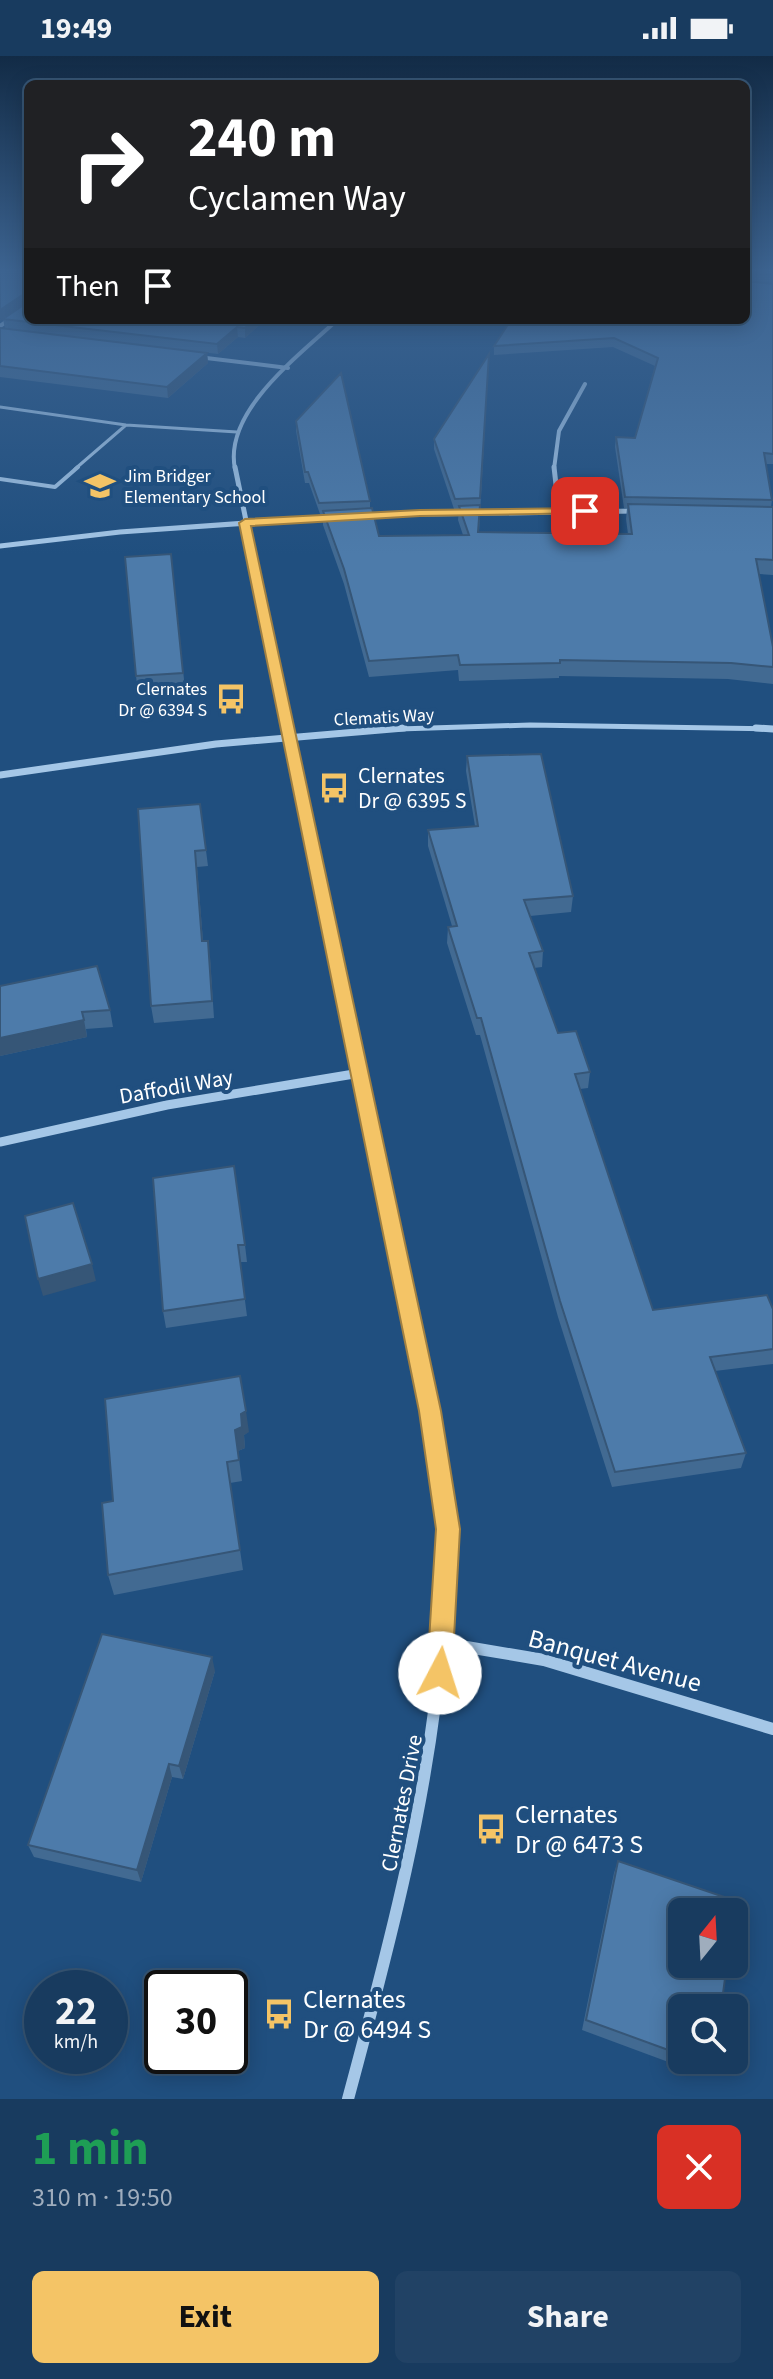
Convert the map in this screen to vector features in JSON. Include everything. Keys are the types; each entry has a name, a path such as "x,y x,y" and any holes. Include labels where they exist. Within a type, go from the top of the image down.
{"street":[{"path":"250,363 288,368"},
{"path":"237,432 250,408 293,363"},
{"path":"559,511 552,471 553,444 562,421 585,384"},
{"name":"Clernates Drive","path":"237,432 233,458 245,523 424,1380 448,1529 443,1643 433,1732 415,1836 348,2099"},
{"path":"352,516 651,512"},
{"path":"0,546 339,517"},
{"name":"Clematis Way","path":"0,775 289,736 589,724 773,729"},
{"name":"Daffodil Way","path":"0,1142 167,1105 360,1073"},
{"name":"Banquet Avenue","path":"443,1643 544,1660 773,1729"}],"lane":[{"path":"0,407 126,425 237,432"},
{"path":"0,479 55,487 126,425"}],"building":[{"path":"0,363 195,363 167,387 0,366"},
{"path":"483,363 488,363 480,498 455,499 434,439"},
{"path":"656,363 773,363 773,454 764,453 772,500 625,497 616,437 635,438"},
{"path":"341,373 370,501 319,503 308,472 305,472 296,421"},
{"path":"628,504 773,507 773,560 756,559 773,647 773,667 731,663 560,660 560,663 460,665 458,655 369,661 344,569 323,511 372,508 379,536 469,535 459,506 480,505 478,532 632,534"},
{"path":"171,554 183,673 136,676 125,557"},
{"path":"541,754 573,896 524,900 543,951 529,953 558,1033 576,1031 590,1072 575,1074 653,1310 767,1295 773,1309 773,1349 710,1357 746,1453 615,1472 560,1301 481,1018 477,1018 448,927 457,926 428,830 478,826 467,756"},
{"path":"200,804 206,850 195,851 202,941 208,941 212,1001 151,1006 138,809"},
{"path":"97,966 110,1010 82,1012 84,1020 0,1038 0,986"},
{"path":"234,1166 245,1245 238,1245 245,1299 163,1311 153,1178"},
{"path":"73,1203 92,1264 38,1279 25,1216"},
{"path":"240,1376 246,1411 241,1414 242,1427 235,1430 239,1460 227,1462 240,1550 108,1575 102,1503 113,1501 105,1399"},
{"path":"102,1634 212,1657 179,1766 169,1764 137,1870 28,1845"},
{"path":"618,1861 727,1898 668,1898 668,1978 725,1978 723,1994 668,1994 668,2050 586,2020"}],"place":[{"name":"Jim Bridger Elementary School","path":"100,486"},
{"name":"Clernates Dr @ 6394 S","path":"231,699"},
{"name":"Clernates Dr @ 6395 S","path":"334,788"},
{"name":"Clernates Dr @ 6473 S","path":"491,1829"},
{"name":"Clernates Dr @ 6494 S","path":"279,2014"}],"route":[{"path":"440,1673 448,1529 430,1411 245,523 420,513 585,511"}]}
